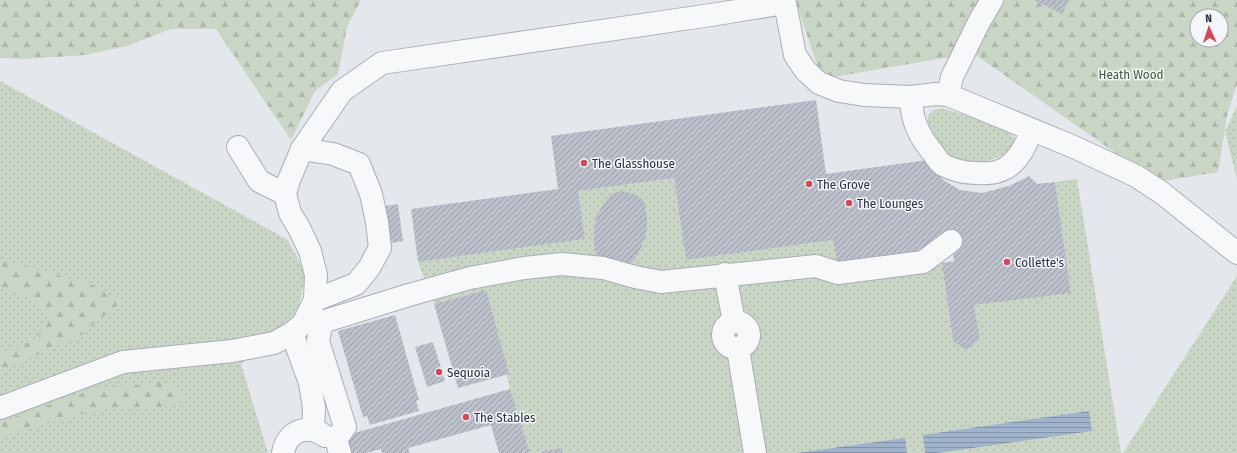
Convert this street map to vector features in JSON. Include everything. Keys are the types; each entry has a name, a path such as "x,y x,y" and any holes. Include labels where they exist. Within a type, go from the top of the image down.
{"lane":[{"path":"948,95 952,77 979,22 992,0"},
{"path":"0,408 123,362 232,351 274,342 292,333 303,324 315,300 316,275 310,251 290,213 285,194 288,180 302,149 342,91 382,63 727,12 784,1 795,55 806,71 819,83 838,91 864,95 911,97 936,94 948,95 1074,147 1136,176 1162,193 1237,253"},
{"path":"911,97 911,111 916,126 926,145 942,164 956,170 984,174 998,172 1014,161 1024,149 1032,130"},
{"path":"238,148 259,181 285,194"},
{"path":"302,149 333,154 359,164 371,194 377,222 380,248 369,268 356,284 315,300"},
{"path":"340,453 336,439 346,427 318,340 322,322 470,278 524,268 562,264 603,268 635,277 661,282 725,274 816,266 838,273 923,262 951,241"},
{"path":"725,274 734,322 742,323 746,326 749,333 748,341 738,349 755,453"},
{"path":"356,284 368,308"},
{"path":"292,333 310,383 314,408 313,430"},
{"path":"283,453 285,444 290,437 297,432 305,430 320,432 330,443 333,453"}],"green space":[{"path":"0,0 361,0 347,27 338,74 315,91 291,140 216,29 171,29 127,46 86,55 23,59 0,58"},
{"name":"Heath Wood","path":"795,0 1237,0 1237,84 1227,116 1218,172 1157,182 973,53 822,79"},
{"path":"0,81 288,240 306,274 297,314 241,364 268,453 0,453"},
{"path":"1237,106 1237,179 1225,132"},
{"path":"936,109 945,109 1001,126 1012,134 1015,139 1011,151 997,158 983,162 965,161 948,157 931,136 928,125 928,116"},
{"path":"674,178 686,260 833,240 925,255 942,263 953,341 964,349 971,348 980,339 974,305 1071,292 1055,182 1077,179 1121,453 562,453 562,448 530,453 510,389 486,290 434,304 418,262 585,239 578,191"},
{"path":"0,260 90,284 122,302 74,341 64,343 0,371 0,353 37,339 50,317 29,298 0,286"},
{"path":"1237,276 1237,453 1123,453"},
{"path":"163,382 184,392 181,403 143,410 104,409 18,431 0,438 0,422 94,389"}],"water":[{"path":"1089,411 1092,431 937,453 925,453 923,435"},
{"path":"905,438 907,453 797,453"}],"building":[{"path":"1034,0 1069,0 1062,14"},
{"name":"The Grove","path":"816,100 826,174 927,160 943,180 960,190 982,193 1009,186 1029,176 1037,184 1055,182 1071,293 974,305 980,339 971,348 964,349 953,341 942,263 954,261 951,241 928,243 925,255 838,265 833,240 686,260 674,178 578,191 585,239 418,262 411,209 558,189 551,136"},
{"path":"622,191 637,195 644,202 647,216 647,230 642,246 634,260 627,266 601,262 596,253 594,244 596,217 610,196 616,192"},
{"path":"398,204 403,241 385,244 380,207"},
{"path":"486,290 509,374 458,388 434,304"},
{"path":"395,315 419,400 416,401 419,411 370,425 367,416 363,417 338,331"},
{"path":"433,342 445,381 427,387 415,347"},
{"name":"The Stables","path":"510,389 530,453 499,453 491,425 408,448 410,453 382,453 381,449 366,453 349,453 344,436"},
{"name":"The Stables","path":"562,448 562,453 541,453 541,452"}],"place":[{"name":"The Glasshouse","path":"584,163"},
{"name":"The Grove","path":"809,184"},
{"name":"The Lounges","path":"849,203"},
{"name":"Collette's","path":"1007,262"},
{"name":"Sequoia","path":"439,372"},
{"name":"The Stables","path":"466,417"}]}
